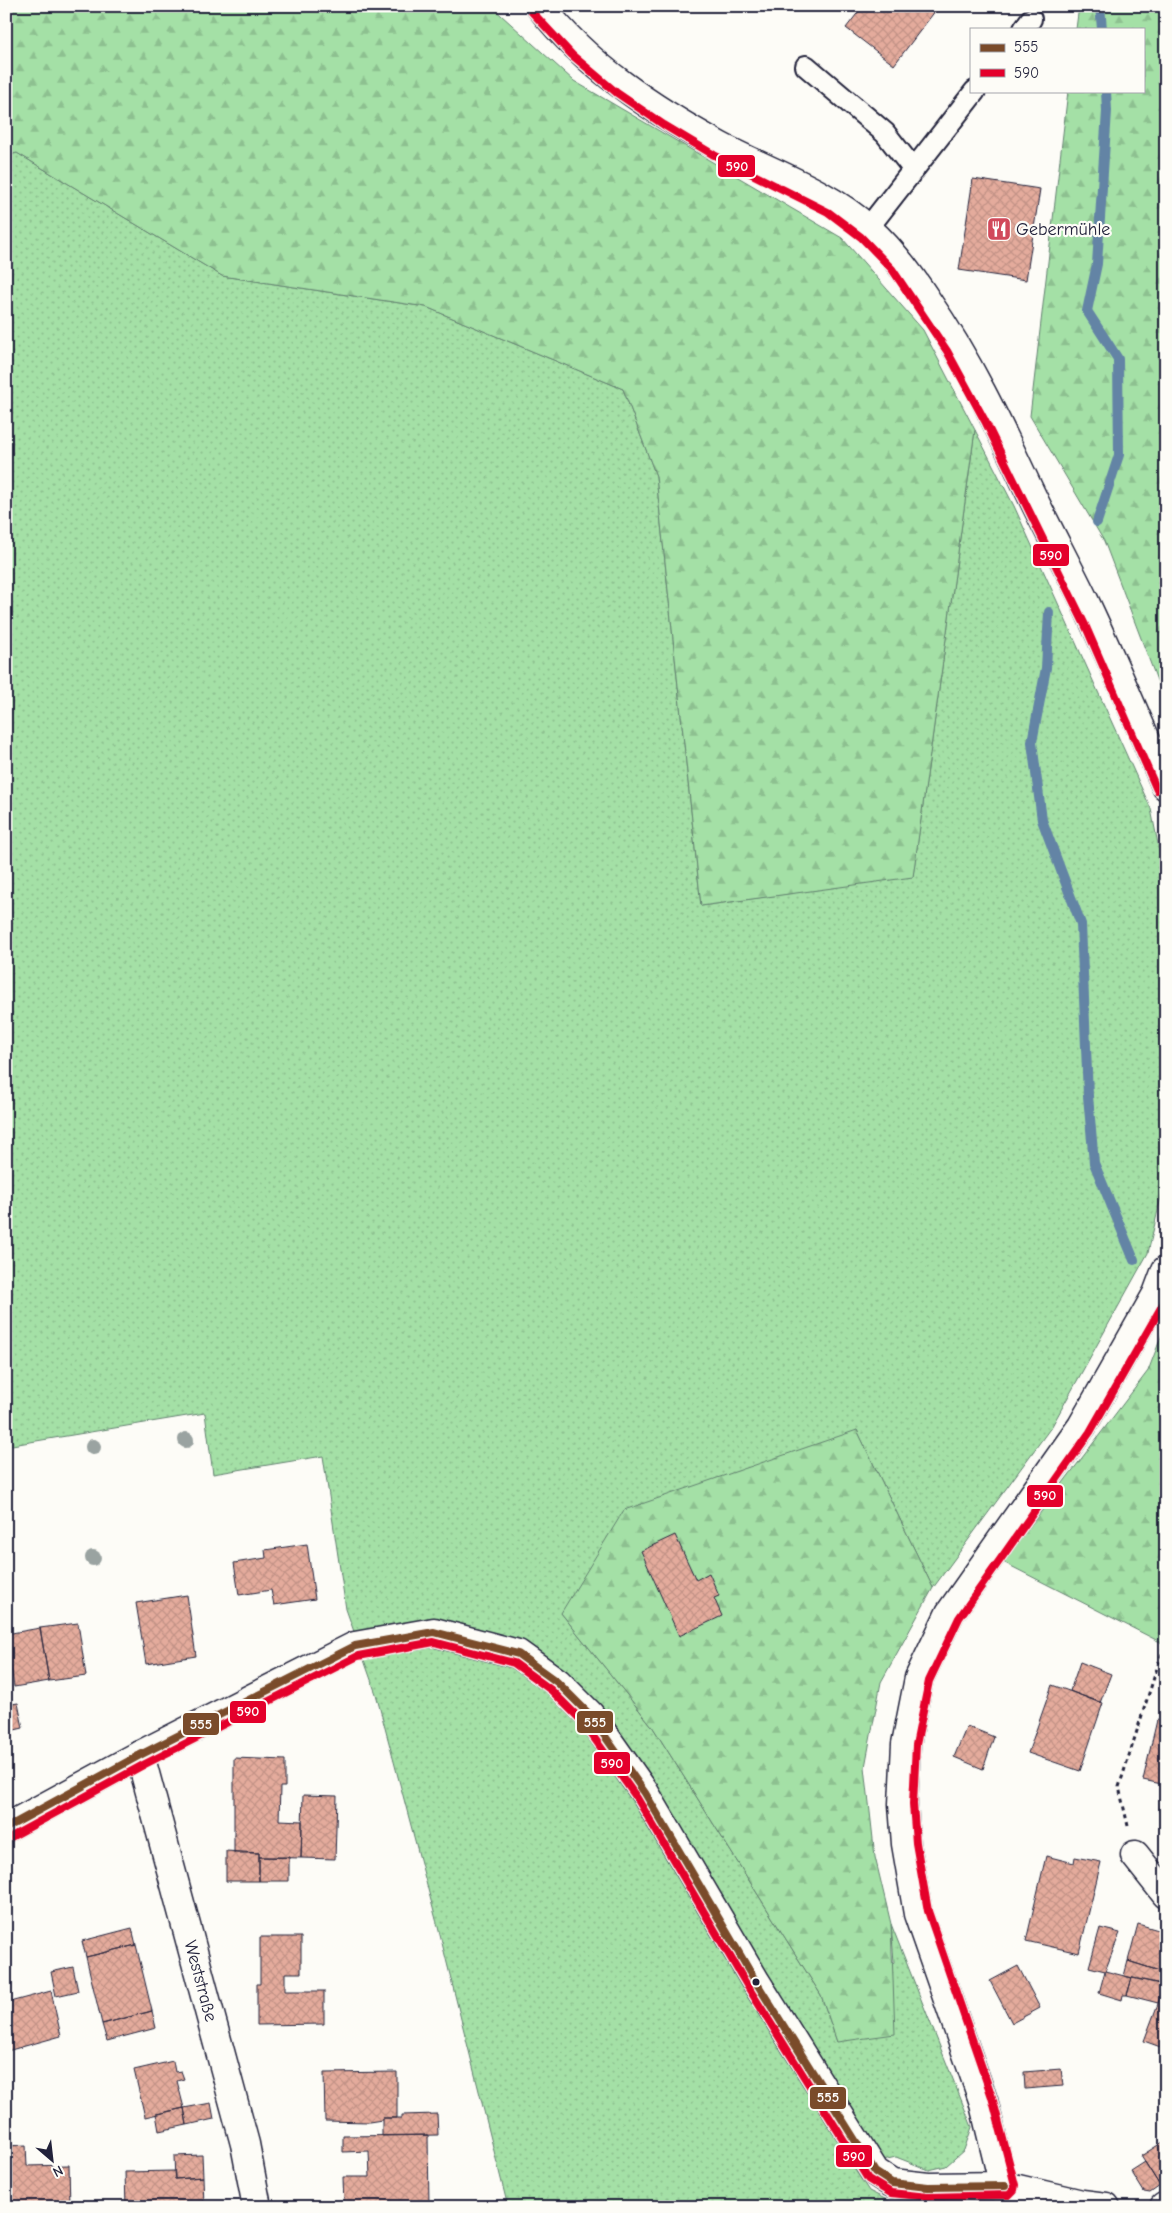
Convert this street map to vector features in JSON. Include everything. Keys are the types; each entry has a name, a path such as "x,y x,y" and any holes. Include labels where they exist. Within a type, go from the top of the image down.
{"street":[{"path":"540,6 556,26 591,61 639,98 719,146 806,187 839,205 868,228 892,252 950,335 987,402 1084,600 1166,786"},
{"path":"1007,2196 984,2100 918,1914 906,1844 904,1804 906,1744 919,1678 950,1613 1082,1426 1156,1294 1166,1270"},
{"path":"6,1828 140,1755 355,1646 434,1632 518,1654 557,1682 590,1715 645,1793 756,1982 875,2172 892,2183 1106,2207"},
{"name":"Weststraße","path":"140,1755 244,2144 256,2207"},
{"path":"1135,1855 1166,1894"}],"lane":[{"path":"806,66 885,133 914,170"},
{"path":"868,228 974,92"}],"path":[{"path":"1135,1855 1118,1787 1166,1640"}],"green space":[{"path":"6,6 491,6 574,81 842,238 923,330 975,430 913,877 701,906 656,476 623,389 426,307 222,276 17,153 6,156"},
{"path":"1079,6 1166,6 1166,704 1104,541 1030,416 1068,92 1144,92 1144,28 1076,28"},
{"path":"17,153 222,276 426,307 623,389 656,476 701,906 913,876 975,430 1014,506 1151,809 1166,884 1166,1176 1148,1253 1052,1426 933,1588 857,1430 561,1613 652,1726 821,1995 837,2042 894,1962 891,1924 972,2127 964,2150 946,2166 929,2170 896,2157 853,2167 869,2191 901,2207 508,2207 438,1927 376,1694 346,1609 323,1456 213,1474 205,1413 6,1446 6,156"},
{"path":"1166,1324 1166,1645 1003,1562 1148,1371"},
{"path":"857,1430 933,1588 881,1682 865,1767 875,1857 891,1924 895,2034 837,2042 821,1995 652,1726 561,1613 624,1510"}],"building":[{"path":"863,6 939,6 894,65 846,28"},
{"name":"Gebermühle","path":"973,179 1040,189 1026,280 959,270"},
{"path":"675,1535 696,1580 709,1573 719,1596 714,1598 722,1616 679,1636 641,1551"},
{"path":"307,1544 315,1599 274,1605 271,1590 239,1595 234,1563 266,1558 265,1550"},
{"path":"187,1595 196,1656 146,1664 136,1603"},
{"path":"78,1623 86,1676 49,1681 40,1628"},
{"path":"40,1628 49,1681 14,1687 6,1634"},
{"path":"1080,1662 1111,1674 1100,1703 1070,1691"},
{"path":"1052,1685 1103,1703 1080,1771 1028,1753"},
{"path":"18,1703 23,1728 6,1732 6,1705"},
{"path":"1157,1720 1166,1722 1166,1785 1143,1780"},
{"path":"967,1726 994,1737 983,1769 954,1757"},
{"path":"234,1758 285,1760 285,1787 280,1787 279,1820 302,1821 301,1858 259,1857 259,1853 234,1853"},
{"path":"1166,1785 1166,1814 1159,1812"},
{"path":"303,1795 337,1796 335,1859 301,1858"},
{"path":"226,1851 259,1853 259,1881 226,1881"},
{"path":"1046,1856 1074,1863 1075,1857 1101,1862 1079,1953 1026,1941"},
{"path":"259,1857 289,1857 289,1881 259,1881"},
{"path":"1138,1924 1165,1932 1166,1973 1128,1961"},
{"path":"132,1928 136,1945 86,1957 82,1941"},
{"path":"1100,1928 1120,1933 1105,1971 1089,1967"},
{"path":"260,1937 301,1937 301,1973 285,1973 285,1991 324,1991 324,2024 257,2025 257,1984 260,1984"},
{"path":"136,1945 152,2011 102,2024 86,1957"},
{"path":"1128,1961 1166,1973 1166,1985 1124,1976"},
{"path":"1018,1966 1040,2008 1012,2023 990,1981"},
{"path":"73,1967 78,1991 56,1996 51,1972"},
{"path":"1105,1971 1132,1978 1127,1995 1123,1995 1122,2000 1099,1993"},
{"path":"1132,1978 1165,1985 1158,2003 1127,1995"},
{"path":"1166,1985 1166,2049 1144,2041"},
{"path":"51,1991 61,2036 7,2051 6,2003"},
{"path":"152,2011 156,2028 107,2041 102,2024"},
{"path":"173,2061 175,2072 181,2071 184,2079 177,2081 184,2108 145,2117 134,2070"},
{"path":"1061,2069 1063,2086 1025,2089 1024,2072"},
{"path":"397,2072 397,2118 382,2118 382,2120 369,2122 325,2121 324,2073"},
{"path":"211,2103 214,2119 187,2125 184,2108"},
{"path":"184,2108 187,2125 159,2131 156,2114"},
{"path":"437,2114 438,2135 382,2136 382,2118 402,2118 402,2115"},
{"path":"428,2135 429,2207 344,2207 343,2177 370,2177 369,2151 343,2152 343,2136"},
{"path":"1166,2140 1166,2182 1160,2186 1141,2156"},
{"path":"26,2145 27,2166 69,2165 70,2207 6,2207 6,2146"},
{"path":"202,2155 203,2177 175,2179 174,2156"},
{"path":"1145,2162 1160,2186 1150,2193 1144,2192 1131,2171"},
{"path":"174,2171 175,2179 203,2177 204,2207 126,2207 125,2172"}],"waterway":[{"path":"1100,6 1102,28"},
{"path":"1097,522 1119,455 1118,359 1087,311 1097,264 1107,111 1106,92"},
{"path":"1049,612 1046,668 1032,742 1042,820 1081,924 1088,1096 1094,1163 1134,1260"}],"transit line":[{"name":"590","path":"532,12 572,55 617,93 664,125 714,155 828,212 861,237 892,269 947,351 985,421 1086,627 1157,790"},
{"name":"590","path":"11,1837 145,1764 358,1656 434,1642 514,1663 551,1690 582,1721 637,1798 748,1987 868,2179 891,2193 928,2197 1009,2195 1014,2190 1015,2185 992,2097 928,1911 916,1843 913,1804 916,1745 929,1681 959,1618 1090,1432 1166,1299"},
{"name":"555","path":"6,1828 140,1755 355,1646 434,1632 518,1654 557,1682 590,1715 645,1793 756,1982 875,2172 892,2183 928,2187 1005,2186"}],"place":[{"name":"Gebermühle","path":"999,229"}]}
